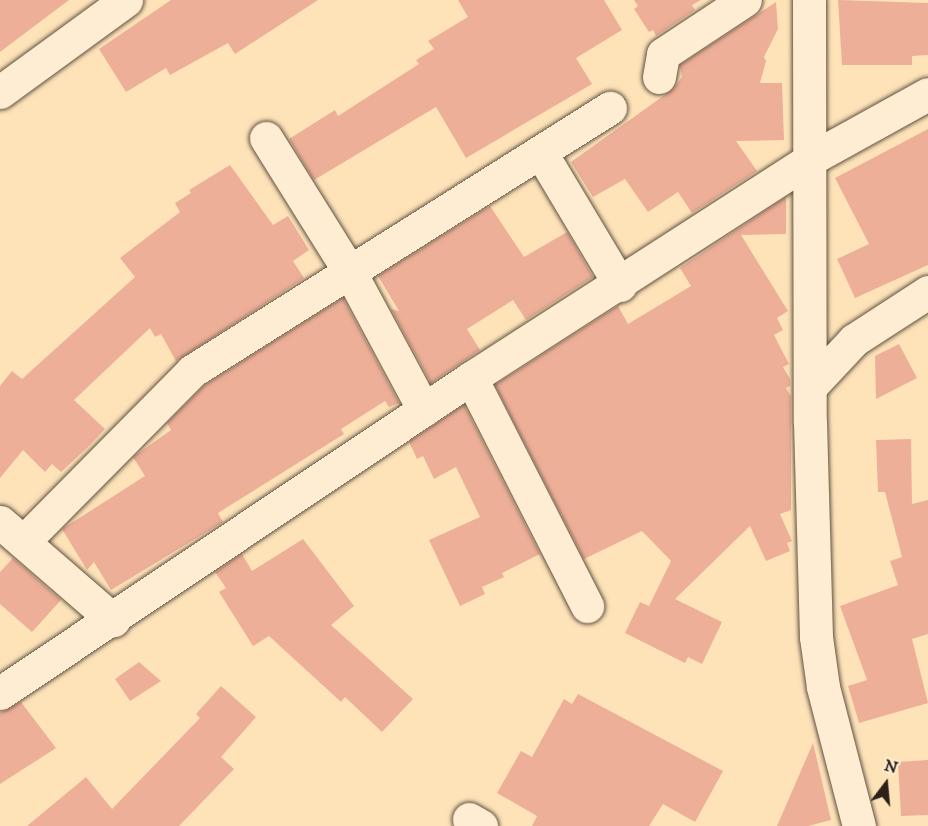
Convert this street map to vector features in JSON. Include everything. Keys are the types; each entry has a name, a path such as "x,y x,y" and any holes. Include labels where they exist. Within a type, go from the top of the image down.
{"street":[{"path":"0,92 126,0"},
{"path":"659,77 663,54 745,0"},
{"path":"809,0 812,158 811,386 816,637 823,687 859,826"},
{"path":"0,693 113,620 471,378 620,285 812,158 928,94"},
{"path":"113,620 12,532 192,371 351,274 610,108"},
{"path":"266,138 351,274 424,410"},
{"path":"541,153 620,285"},
{"path":"811,386 854,340 928,292"},
{"path":"471,378 587,606"}],"building":[{"path":"0,0 69,0 0,52"},
{"path":"171,0 318,0 235,54 228,43 170,75 166,68 126,92 99,49"},
{"path":"458,0 604,0 622,30 576,58 592,84 466,158 436,107 314,180 289,139 335,110 338,116 419,64 416,60 434,49 428,41 468,17"},
{"path":"634,0 701,0 692,5 695,10 656,36 653,30 649,32 634,9 638,6"},
{"path":"838,0 928,3 928,55 912,56 912,65 842,65"},
{"path":"776,2 778,29 764,57 766,61 760,83 782,83 784,140 736,141 757,171 692,213 678,192 648,212 625,179 593,197 571,162 673,89 682,77 680,65"},
{"path":"928,129 928,265 855,298 837,259 869,244 835,178"},
{"path":"230,165 273,225 288,216 309,250 293,261 304,278 176,361 161,334 155,337 150,328 74,400 105,429 87,448 61,472 52,464 45,472 23,450 0,478 0,386 12,371 22,379 135,277 120,258 180,212 175,203 191,193 189,190"},
{"path":"786,197 786,234 741,235 788,311 777,318 783,330 774,335 789,364 783,367 790,379 790,386 786,388 791,396 791,510 780,514 792,541 787,543 790,551 766,561 750,526 675,599 722,622 702,664 688,657 685,663 625,633 640,602 649,606 671,561 642,531 584,559 495,385 618,306 628,324 691,286 680,268"},
{"path":"490,206 524,257 567,232 593,277 526,320 513,300 467,329 480,350 431,383 391,309 399,311 378,276"},
{"path":"343,298 399,403 389,407 385,401 341,429 344,434 218,513 223,522 111,590 94,562 87,570 62,529 145,476 133,457 171,430 167,423 204,386"},
{"path":"899,344 917,378 876,399 875,356"},
{"path":"464,405 540,554 502,573 504,577 482,587 485,594 460,606 429,540 480,517 456,467 434,479 423,456 417,459 409,442"},
{"path":"911,439 912,504 928,500 928,634 912,639 928,703 859,723 848,686 867,680 840,606 898,585 890,561 902,557 885,492 878,492 876,440"},
{"path":"303,539 354,606 331,625 413,699 382,732 345,697 341,702 269,636 253,646 219,592 226,588 215,572 242,554 252,571"},
{"path":"13,558 61,600 32,632 0,604 0,572"},
{"path":"139,662 161,681 130,701 115,679"},
{"path":"221,686 256,717 221,757 234,769 179,826 27,826 86,777 112,809 200,718 196,714"},
{"path":"578,694 723,771 695,822 663,804 649,826 532,826 537,816 497,793 521,751 532,757 564,699 572,704"},
{"path":"21,702 56,748 0,784 0,713"},
{"path":"813,743 831,820 808,826 777,826"},
{"path":"928,760 928,815 901,816 898,762"}]}
